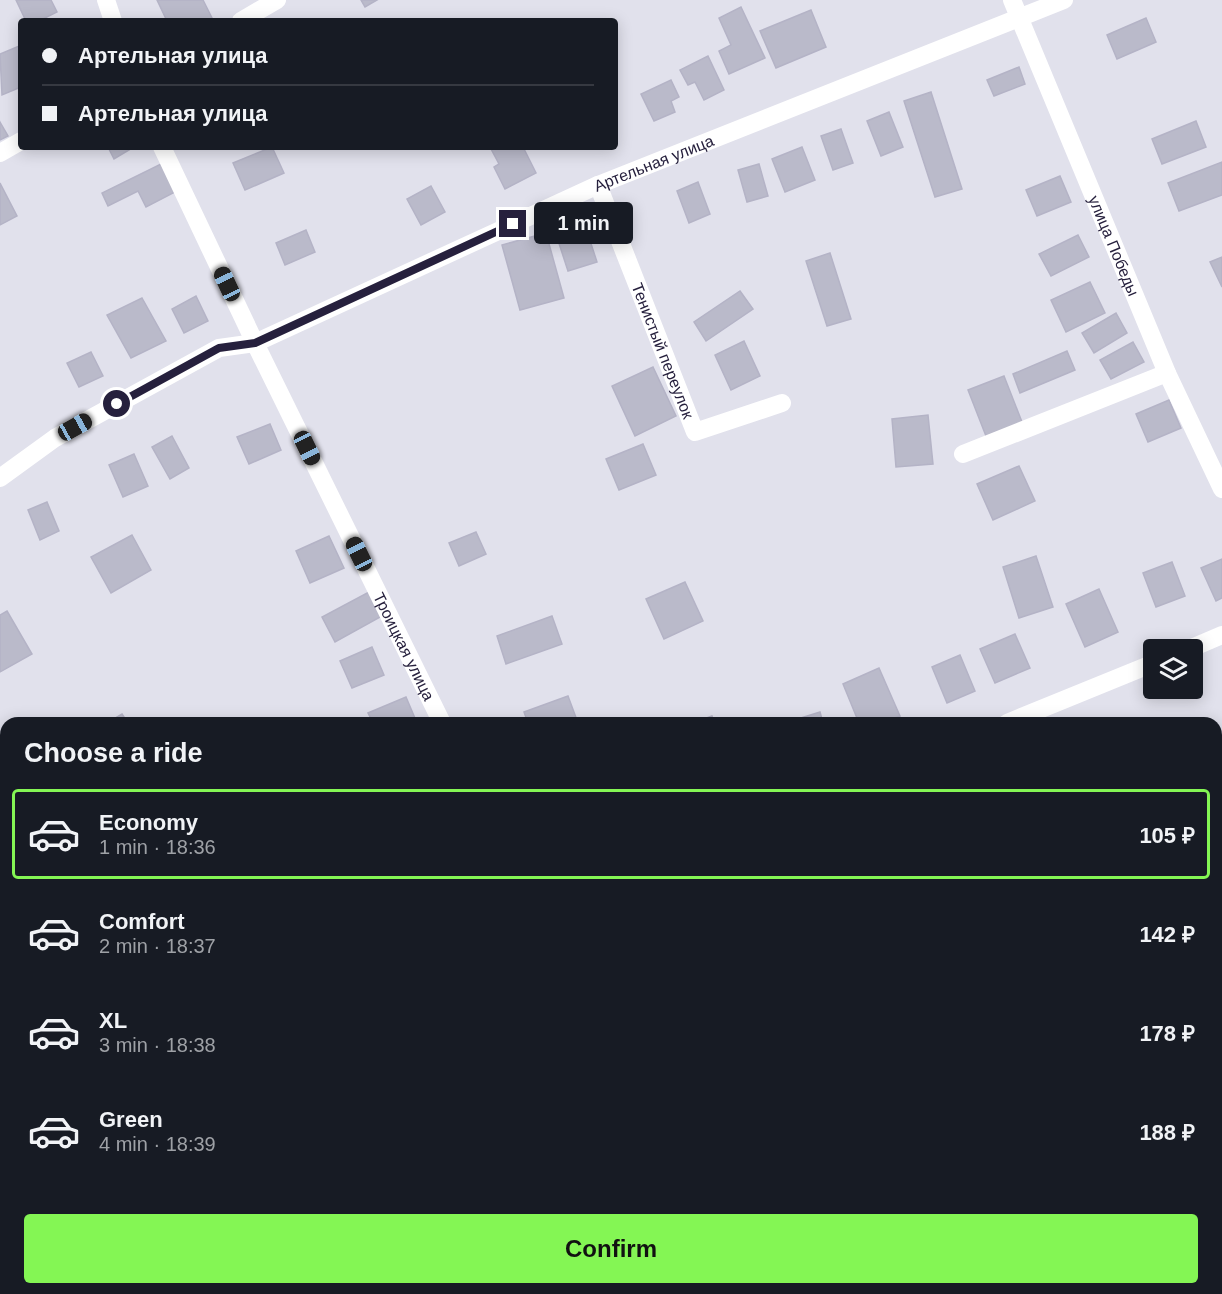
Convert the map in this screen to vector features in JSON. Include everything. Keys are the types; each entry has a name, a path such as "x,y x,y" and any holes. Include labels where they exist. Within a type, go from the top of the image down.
{"street":[{"path":"106,0 112,18"},
{"path":"246,18 277,0"},
{"name":"улица Победы","path":"1012,0 1167,373 1222,489"},
{"name":"Артельная улица","path":"0,478 55,438 219,348 255,343 598,185 1064,0"},
{"path":"0,153 18,143"},
{"name":"Троицкая улица","path":"163,150 255,343 439,717"},
{"name":"Тенистый переулок","path":"598,185 694,432 782,403"},
{"path":"963,454 1167,373"},
{"path":"1203,643 1222,635"},
{"path":"1022,717 1143,667"}],"building":[{"path":"16,0 51,0 57,12 45,18 25,18"},
{"path":"157,0 203,0 212,18 166,18"},
{"path":"361,0 377,0 365,7"},
{"path":"741,7 765,58 729,74 719,51 731,45 719,18"},
{"path":"811,10 826,47 776,68 760,31"},
{"path":"1146,18 1156,42 1117,59 1107,35"},
{"path":"18,46 18,88 2,95 0,54"},
{"path":"708,56 724,90 704,100 695,82 688,85 680,70"},
{"path":"1019,67 1025,84 994,96 987,80"},
{"path":"671,80 679,97 671,101 675,112 654,121 641,94"},
{"path":"931,92 962,189 935,197 904,101"},
{"path":"889,112 903,147 881,156 867,121"},
{"path":"1196,121 1206,147 1162,164 1152,139"},
{"path":"0,122 8,136 0,140"},
{"path":"841,129 853,163 833,170 821,136"},
{"path":"802,147 815,180 785,192 772,159"},
{"path":"110,150 129,150 114,159"},
{"path":"265,150 273,150 284,173 245,190 233,163"},
{"path":"492,150 524,150 536,173 505,189 494,167 499,164"},
{"path":"1222,162 1222,195 1179,211 1168,183"},
{"path":"161,164 175,192 146,207 138,191 108,206 102,193"},
{"path":"759,164 768,196 747,202 738,170"},
{"path":"1060,176 1071,202 1037,216 1026,190"},
{"path":"698,182 710,214 689,223 677,191"},
{"path":"0,183 17,216 0,225"},
{"path":"431,186 445,212 421,225 407,199"},
{"path":"582,216 597,262 568,271 553,225"},
{"path":"306,230 315,252 285,265 276,243"},
{"path":"546,233 564,298 520,310 502,245"},
{"path":"1078,235 1089,257 1051,276 1039,254"},
{"path":"830,253 851,319 827,326 806,261"},
{"path":"1222,257 1222,287 1210,262"},
{"path":"1090,282 1105,313 1066,332 1051,300"},
{"path":"740,291 753,309 706,341 694,322"},
{"path":"196,296 208,321 184,333 172,309"},
{"path":"142,298 166,341 131,358 107,315"},
{"path":"1116,313 1127,333 1094,353 1082,333"},
{"path":"744,341 760,376 731,390 715,355"},
{"path":"1133,342 1144,362 1111,379 1100,360"},
{"path":"1067,351 1075,370 1020,393 1013,374"},
{"path":"91,352 103,376 79,387 67,363"},
{"path":"653,367 676,416 635,436 612,386"},
{"path":"1004,376 1022,422 986,436 968,390"},
{"path":"1169,400 1181,428 1148,442 1136,414"},
{"path":"928,415 933,464 896,467 892,419"},
{"path":"270,424 281,450 249,464 237,437"},
{"path":"172,436 189,468 170,479 152,447"},
{"path":"643,444 656,475 619,490 606,459"},
{"path":"134,454 148,486 123,497 109,465"},
{"path":"1019,466 1035,501 993,520 977,484"},
{"path":"47,502 59,531 40,540 28,510"},
{"path":"476,532 486,554 459,566 449,543"},
{"path":"132,535 151,570 111,593 91,557"},
{"path":"329,536 344,568 310,583 296,551"},
{"path":"1036,556 1053,607 1019,618 1003,567"},
{"path":"1222,559 1222,598 1216,601 1201,568"},
{"path":"1172,562 1185,596 1156,607 1143,573"},
{"path":"685,582 703,621 664,639 646,599"},
{"path":"1099,589 1118,632 1085,647 1066,604"},
{"path":"369,592 382,616 335,642 322,617"},
{"path":"7,611 32,654 0,672 0,615"},
{"path":"552,616 562,644 506,664 497,636"},
{"path":"1015,634 1030,668 995,683 980,649"},
{"path":"372,647 384,675 352,688 340,661"},
{"path":"960,655 975,691 947,703 932,667"},
{"path":"879,668 900,716 857,717 843,684"},
{"path":"568,696 576,717 526,717 524,712"},
{"path":"406,697 414,717 370,717 368,713"},
{"path":"820,712 821,717 804,717"}],"route":[{"path":"117,404 219,348 255,343 513,224"}]}
